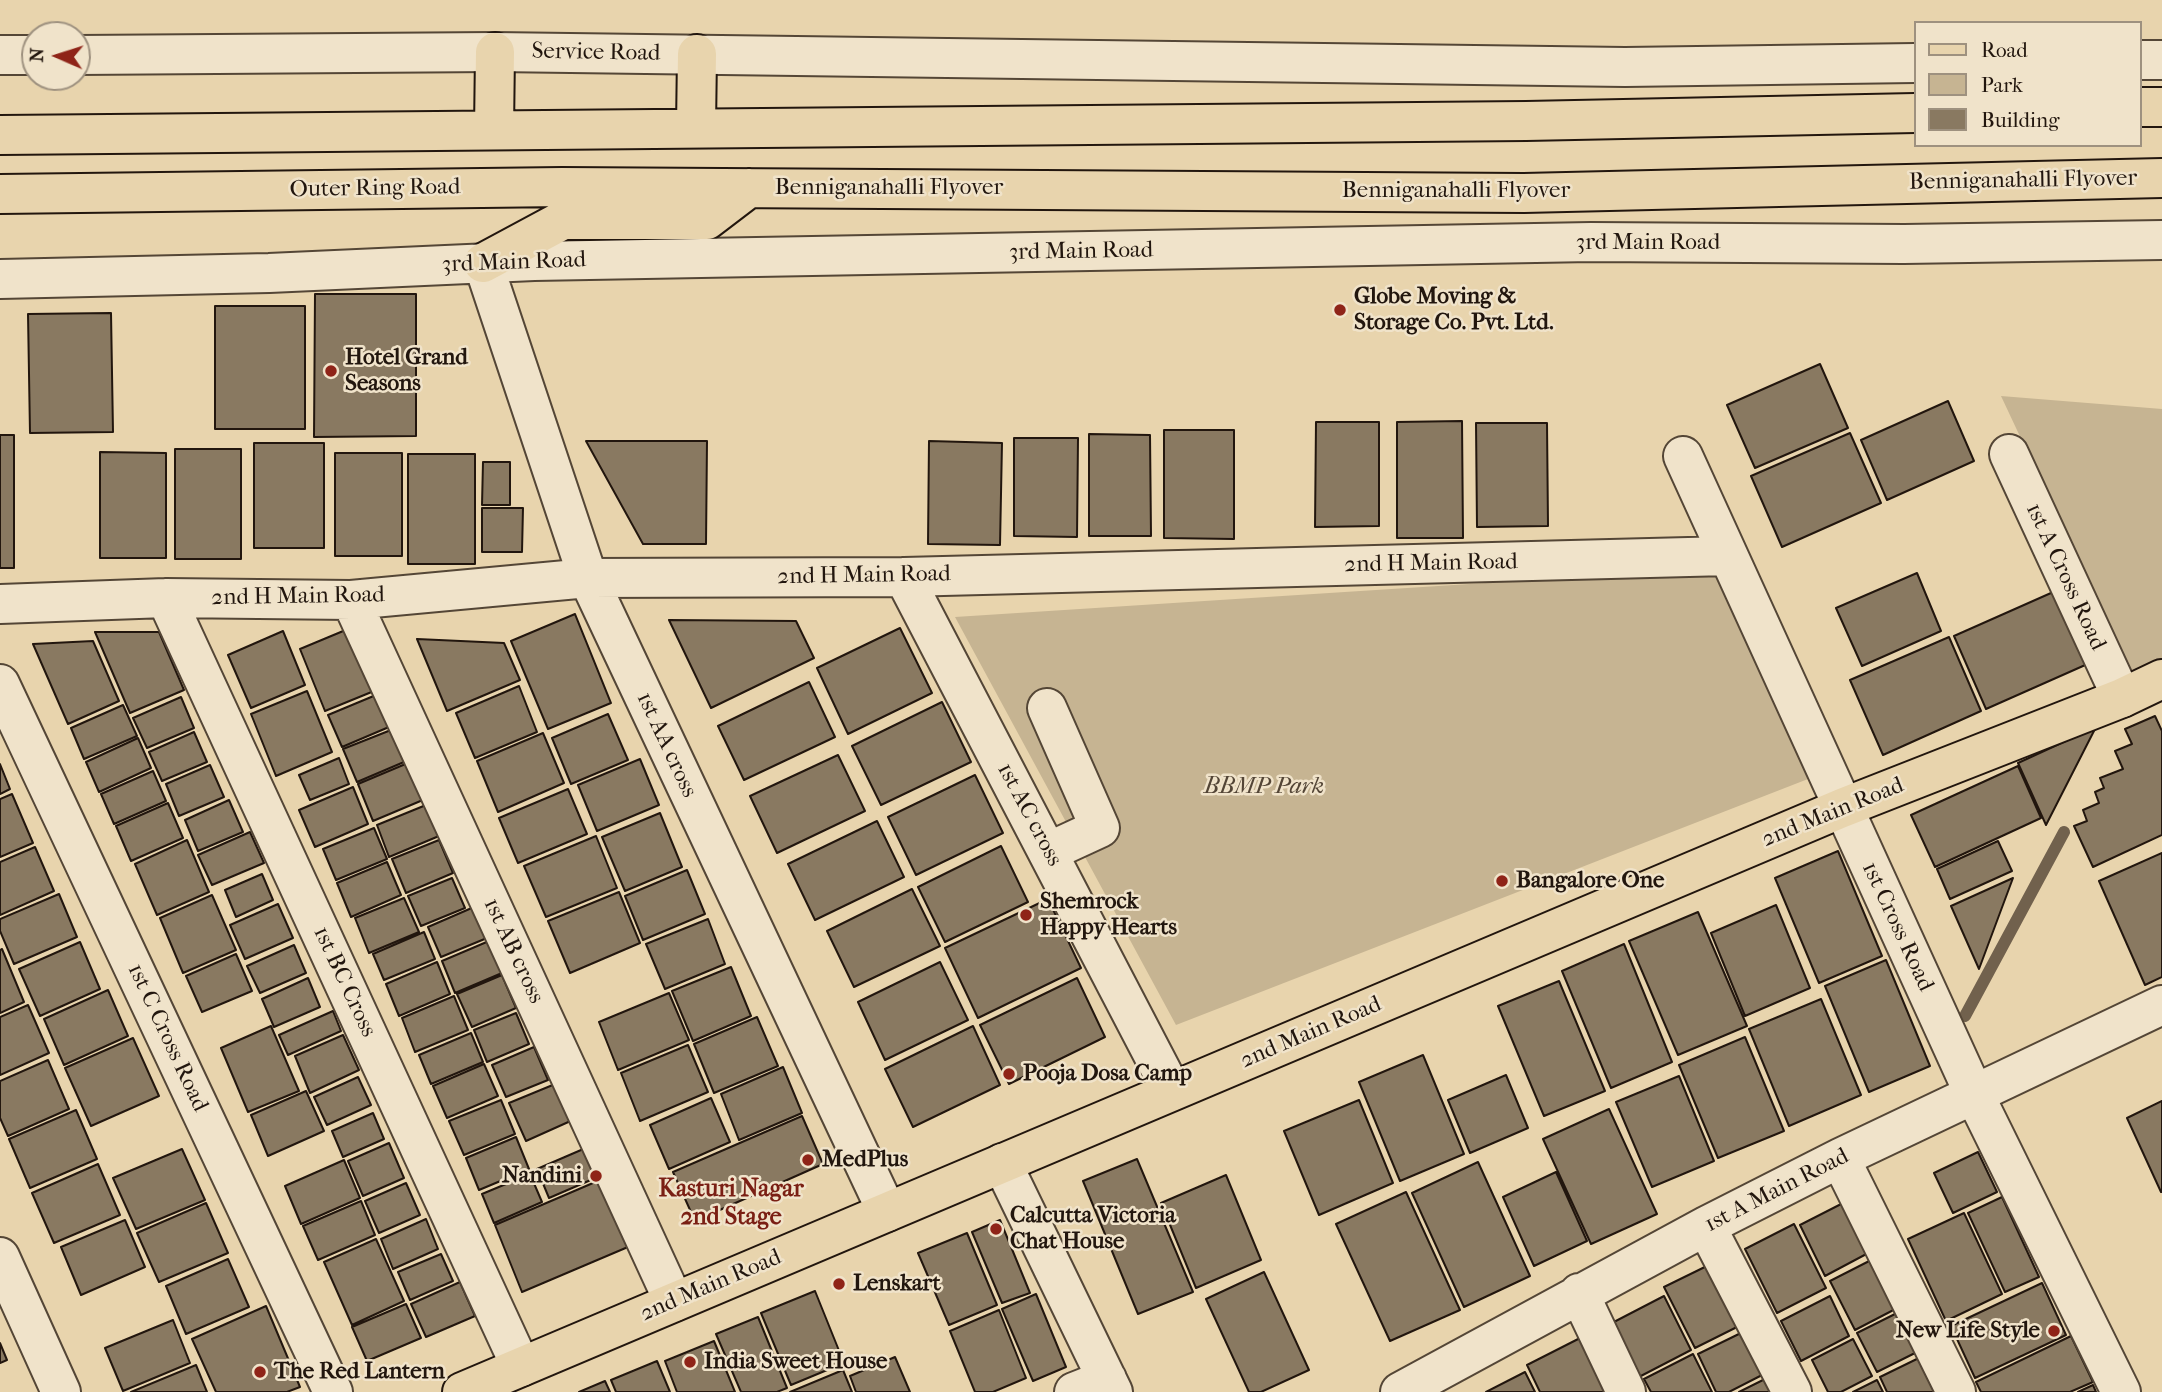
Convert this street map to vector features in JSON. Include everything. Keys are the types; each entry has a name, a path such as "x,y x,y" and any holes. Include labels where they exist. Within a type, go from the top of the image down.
{"main road":[{"path":"494,130 495,52"},
{"path":"696,127 697,54"},
{"path":"2141,107 2162,107"},
{"path":"0,135 1526,121 1913,113"},
{"name":"Benniganahalli Flyover","path":"749,188 1524,193 2162,178"},
{"name":"Outer Ring Road","path":"0,194 562,187 749,188"},
{"path":"483,263 563,220 707,220 749,188"},
{"name":"2nd Main Road","path":"462,1392 1842,808 2122,698 2162,679"}],"street":[{"name":"Service Road","path":"91,55 495,52 1625,67 1913,63"},
{"path":"0,55 21,55"},
{"path":"2141,60 2162,60"},
{"name":"3rd Main Road","path":"0,279 269,273 483,263 1591,242 1904,244 2162,240"},
{"name":"1st AA cross","path":"483,263 588,578 887,1212"},
{"name":"1st A Cross Road","path":"2009,454 2122,698"},
{"name":"1st Cross Road","path":"1683,456 1975,1096 2121,1392"},
{"name":"2nd H Main Road","path":"0,604 166,598 351,600 588,578 904,577 1728,556"},
{"name":"1st AC cross","path":"904,577 1172,1091"},
{"name":"1st BC Cross","path":"166,598 521,1367"},
{"name":"1st AB cross","path":"351,600 674,1302"},
{"name":"1st C Cross Road","path":"0,684 333,1392"},
{"path":"1047,708 1100,828 1048,852"},
{"name":"1st A Main Road","path":"1400,1392 1579,1293 1840,1158 2162,1006"},
{"path":"1840,1158 1956,1392"},
{"path":"1002,1163 1098,1388"},
{"path":"1706,1226 1792,1392"},
{"path":"0,1257 61,1392"},
{"path":"1579,1293 1626,1392"}],"green space":[{"path":"2001,396 2162,409 2162,659 2131,673"},
{"name":"BBMP Park","path":"1719,568 1808,779 1176,1025 955,617"}],"building":[{"path":"315,294 416,294 416,436 314,437"},
{"path":"215,306 305,306 305,429 215,429"},
{"path":"111,313 113,432 30,433 28,314"},
{"path":"1820,364 1848,428 1755,468 1727,405"},
{"path":"1948,401 1974,461 1887,500 1861,440"},
{"path":"1462,421 1463,538 1397,538 1397,422"},
{"path":"1316,422 1379,422 1379,526 1315,527"},
{"path":"1476,423 1547,423 1548,526 1477,527"},
{"path":"1164,430 1234,430 1234,539 1164,538"},
{"path":"1850,433 1881,503 1782,547 1751,476"},
{"path":"1089,434 1150,435 1151,536 1089,536"},
{"path":"0,435 14,435 14,568 0,568"},
{"path":"1014,438 1078,438 1077,537 1014,536"},
{"path":"586,441 707,441 706,544 643,544"},
{"path":"929,441 1002,443 1000,545 928,544"},
{"path":"254,443 324,443 324,548 254,548"},
{"path":"175,449 241,449 241,559 175,559"},
{"path":"100,452 166,453 166,558 100,558"},
{"path":"335,453 402,453 402,556 335,556"},
{"path":"408,454 475,454 475,564 408,564"},
{"path":"483,462 510,462 510,505 482,505"},
{"path":"482,508 523,508 522,552 482,552"},
{"path":"1917,573 1941,631 1862,666 1836,608"},
{"path":"2060,589 2092,662 1986,709 1954,636"},
{"path":"575,614 611,703 548,729 511,641"},
{"path":"669,620 796,621 814,658 711,708"},
{"path":"900,628 932,693 848,734 817,668"},
{"path":"348,629 374,691 325,711 300,649"},
{"path":"283,631 305,685 251,708 228,655"},
{"path":"95,632 159,632 184,690 130,713"},
{"path":"1949,637 1981,711 1883,755 1850,680"},
{"path":"417,639 504,643 520,680 447,711"},
{"path":"93,641 119,701 68,724 33,644"},
{"path":"809,682 835,737 744,780 718,726"},
{"path":"519,686 537,732 475,758 456,713"},
{"path":"307,691 332,752 276,776 251,714"},
{"path":"376,695 389,727 342,747 328,715"},
{"path":"181,697 194,728 147,748 133,718"},
{"path":"942,702 971,762 881,805 852,746"},
{"path":"123,705 137,736 84,759 71,728"},
{"path":"608,714 628,760 571,784 552,738"},
{"path":"2155,716 2162,731 2162,835 2093,867 2074,826 2087,821 2083,810 2099,803 2095,792 2104,788 2100,778 2123,769 2115,751 2132,744 2125,729"},
{"path":"2096,727 2046,825 2018,763"},
{"path":"391,730 404,762 357,782 343,749"},
{"path":"194,732 207,762 162,781 149,752"},
{"path":"543,733 564,783 498,812 477,761"},
{"path":"138,738 151,768 99,792 86,762"},
{"path":"838,755 865,811 777,853 750,796"},
{"path":"339,758 349,784 310,800 299,775"},
{"path":"640,759 659,805 597,831 578,785"},
{"path":"415,760 430,797 373,821 358,784"},
{"path":"0,764 10,789 0,794"},
{"path":"210,765 224,797 179,816 166,784"},
{"path":"2018,766 2041,818 1935,867 1911,815"},
{"path":"153,771 166,801 114,824 101,794"},
{"path":"975,775 1003,833 916,875 888,817"},
{"path":"353,787 368,824 315,847 299,810"},
{"path":"568,789 587,834 518,863 499,818"},
{"path":"12,794 33,843 0,857 0,799"},
{"path":"229,800 243,832 198,851 185,820"},
{"path":"168,803 183,838 131,861 116,826"},
{"path":"426,805 439,836 389,857 377,825"},
{"path":"660,813 682,867 625,891 602,837"},
{"path":"877,821 904,877 815,920 788,864"},
{"path":"374,828 387,859 336,880 323,849"},
{"path":"250,832 264,863 212,885 198,855"},
{"path":"596,836 617,888 546,917 524,866"},
{"path":"187,840 209,892 157,915 135,864"},
{"path":"439,840 453,873 406,893 392,859"},
{"path":"1998,841 2012,871 1950,899 1937,869"},
{"path":"1001,846 1028,902 945,942 918,887"},
{"path":"35,847 54,891 0,915 0,862"},
{"path":"1838,851 1882,956 1819,983 1775,878"},
{"path":"2162,853 2162,977 2145,985 2099,881"},
{"path":"387,862 401,895 351,917 337,883"},
{"path":"687,870 705,914 643,940 625,896"},
{"path":"262,874 273,900 236,917 225,890"},
{"path":"452,878 465,908 421,926 408,896"},
{"path":"2013,878 1979,969 1951,906"},
{"path":"912,889 940,946 854,987 827,931"},
{"path":"619,892 640,943 570,973 548,921"},
{"path":"59,894 77,937 14,964 0,931 0,919"},
{"path":"212,895 236,950 183,973 160,918"},
{"path":"404,898 419,932 369,953 355,918"},
{"path":"1048,899 1081,968 978,1018 945,948"},
{"path":"278,904 293,938 245,959 230,925"},
{"path":"1776,905 1810,988 1745,1016 1711,933"},
{"path":"474,907 487,938 441,957 428,927"},
{"path":"1698,912 1747,1026 1678,1055 1629,941"},
{"path":"708,919 725,964 665,989 646,944"},
{"path":"424,932 435,959 384,980 373,954"},
{"path":"489,941 502,973 455,993 442,961"},
{"path":"80,942 100,989 40,1016 19,969"},
{"path":"1624,944 1672,1062 1611,1088 1562,971"},
{"path":"294,945 306,973 260,993 247,966"},
{"path":"2,949 24,1002 0,1013 0,950"},
{"path":"236,954 252,991 202,1012 186,976"},
{"path":"1886,960 1930,1066 1869,1092 1825,986"},
{"path":"437,962 450,994 399,1016 386,984"},
{"path":"940,962 968,1020 885,1060 858,1002"},
{"path":"731,967 751,1016 693,1041 672,991"},
{"path":"502,975 516,1008 472,1027 457,994"},
{"path":"308,978 320,1007 274,1027 262,999"},
{"path":"1077,978 1105,1037 1009,1084 980,1025"},
{"path":"1559,981 1605,1091 1544,1116 1498,1006"},
{"path":"108,990 128,1036 64,1065 44,1019"},
{"path":"669,993 689,1040 618,1070 599,1022"},
{"path":"454,996 468,1030 415,1052 402,1018"},
{"path":"1821,999 1861,1095 1789,1126 1749,1029"},
{"path":"28,1005 49,1053 0,1075 0,1017"},
{"path":"333,1011 341,1031 288,1055 279,1035"},
{"path":"516,1013 529,1044 487,1062 474,1030"},
{"path":"757,1017 778,1066 714,1093 694,1044"},
{"path":"271,1026 299,1091 248,1112 221,1048"},
{"path":"973,1026 1000,1085 913,1127 885,1069"},
{"path":"471,1033 483,1062 431,1084 419,1055"},
{"path":"343,1035 359,1070 310,1093 295,1056"},
{"path":"1745,1037 1784,1131 1718,1158 1679,1065"},
{"path":"133,1038 159,1096 91,1126 65,1068"},
{"path":"688,1045 708,1092 640,1121 621,1073"},
{"path":"534,1047 548,1080 506,1097 492,1065"},
{"path":"1423,1055 1464,1154 1400,1181 1359,1082"},
{"path":"48,1060 69,1109 8,1136 0,1118 0,1081"},
{"path":"484,1064 498,1096 447,1118 433,1086"},
{"path":"783,1067 802,1113 739,1140 721,1094"},
{"path":"1506,1075 1528,1128 1470,1153 1448,1100"},
{"path":"1679,1076 1714,1161 1652,1187 1616,1102"},
{"path":"358,1077 371,1105 327,1125 314,1097"},
{"path":"560,1082 575,1119 526,1141 509,1103"},
{"path":"306,1091 324,1131 268,1156 251,1115"},
{"path":"711,1098 730,1142 669,1169 650,1125"},
{"path":"501,1100 515,1134 464,1155 449,1121"},
{"path":"1359,1100 1393,1183 1319,1215 1284,1131"},
{"path":"2162,1101 2162,1192 2161,1192 2127,1118"},
{"path":"1609,1109 1657,1214 1591,1244 1543,1139"},
{"path":"76,1110 97,1159 30,1188 9,1139"},
{"path":"373,1113 384,1139 343,1157 332,1131"},
{"path":"802,1116 823,1164 695,1221 673,1172"},
{"path":"516,1137 529,1169 479,1190 466,1158"},
{"path":"389,1143 404,1178 363,1196 348,1161"},
{"path":"588,1147 600,1176 549,1198 537,1169"},
{"path":"182,1149 205,1200 136,1229 113,1178"},
{"path":"1978,1152 1997,1192 1953,1213 1934,1173"},
{"path":"1137,1159 1193,1292 1138,1314 1083,1181"},
{"path":"344,1160 360,1198 301,1224 285,1186"},
{"path":"1478,1162 1530,1276 1464,1307 1412,1193"},
{"path":"98,1164 120,1215 54,1243 32,1193"},
{"path":"1556,1172 1587,1241 1534,1266 1503,1197"},
{"path":"530,1174 542,1202 494,1223 482,1194"},
{"path":"1226,1175 1261,1260 1196,1288 1161,1203"},
{"path":"607,1177 635,1244 522,1292 495,1225"},
{"path":"406,1183 420,1215 379,1233 365,1201"},
{"path":"1406,1192 1460,1310 1390,1341 1336,1224"},
{"path":"2002,1197 2039,1277 2005,1292 1968,1213"},
{"path":"361,1201 375,1235 318,1260 303,1226"},
{"path":"1847,1201 1872,1251 1825,1276 1800,1225"},
{"path":"206,1203 228,1253 159,1282 137,1233"},
{"path":"1964,1213 2002,1294 1946,1321 1908,1239"},
{"path":"426,1219 438,1249 393,1269 381,1239"},
{"path":"125,1220 145,1267 81,1295 61,1247"},
{"path":"1000,1220 1030,1293 1002,1303 972,1232"},
{"path":"1794,1224 1826,1288 1777,1313 1745,1249"},
{"path":"967,1233 997,1305 949,1325 918,1253"},
{"path":"376,1239 404,1301 352,1325 324,1262"},
{"path":"441,1254 453,1281 410,1300 398,1272"},
{"path":"1881,1255 1905,1304 1855,1330 1830,1281"},
{"path":"228,1259 249,1307 186,1334 166,1286"},
{"path":"1715,1262 1745,1323 1695,1348 1664,1287"},
{"path":"1264,1272 1309,1370 1261,1392 1249,1392 1206,1299"},
{"path":"460,1282 475,1316 426,1337 411,1304"},
{"path":"2042,1283 2066,1335 1975,1378 1951,1326"},
{"path":"815,1291 844,1363 791,1385 761,1313"},
{"path":"1036,1294 1066,1367 1033,1381 1002,1309"},
{"path":"1664,1296 1691,1350 1637,1378 1610,1324"},
{"path":"1830,1296 1849,1336 1801,1361 1781,1321"},
{"path":"406,1304 421,1338 367,1361 352,1327"},
{"path":"266,1306 300,1387 287,1392 216,1392 192,1339"},
{"path":"1905,1309 1925,1348 1877,1372 1857,1333"},
{"path":"999,1310 1026,1378 993,1392 975,1392 950,1331"},
{"path":"758,1317 787,1388 777,1392 741,1392 716,1334"},
{"path":"173,1320 190,1363 123,1391 105,1348"},
{"path":"1745,1331 1766,1373 1729,1392 1716,1392 1698,1354"},
{"path":"1586,1335 1615,1392 1540,1392 1527,1365"},
{"path":"2071,1336 2093,1382 2070,1392 1981,1392 1976,1382"},
{"path":"1853,1339 1872,1376 1841,1392 1828,1392 1812,1360"},
{"path":"714,1341 735,1392 677,1392 665,1361"},
{"path":"0,1343 7,1360 0,1363"},
{"path":"1693,1354 1712,1392 1651,1392 1644,1379"},
{"path":"1925,1355 1943,1392 1887,1392 1880,1377"},
{"path":"895,1357 910,1392 856,1392 850,1376"},
{"path":"657,1361 670,1392 616,1392 611,1380"},
{"path":"196,1365 207,1392 131,1392"},
{"path":"843,1370 852,1392 790,1392"},
{"path":"1525,1372 1535,1392 1486,1392"},
{"path":"1767,1378 1773,1392 1739,1392"},
{"path":"1877,1380 1883,1392 1853,1392"},
{"path":"605,1381 610,1392 579,1392"},
{"path":"2093,1385 2096,1392 2078,1392"}],"waterway":[{"path":"1965,1016 2064,832"}],"place":[{"name":"Globe Moving & Storage Co. Pvt. Ltd.","path":"1340,310"},
{"name":"Hotel Grand Seasons","path":"331,371"},
{"name":"Bangalore One","path":"1502,881"},
{"name":"Shemrock Happy Hearts","path":"1026,915"},
{"name":"Pooja Dosa Camp","path":"1009,1074"},
{"name":"MedPlus","path":"808,1160"},
{"name":"Nandini","path":"596,1176"},
{"name":"Calcutta Victoria Chat House","path":"996,1229"},
{"name":"Lenskart","path":"839,1284"},
{"name":"New Life Style","path":"2054,1331"},
{"name":"India Sweet House","path":"690,1362"},
{"name":"The Red Lantern","path":"260,1372"}],"district":[{"name":"Kasturi Nagar 2nd Stage","path":"731,1204"}]}
